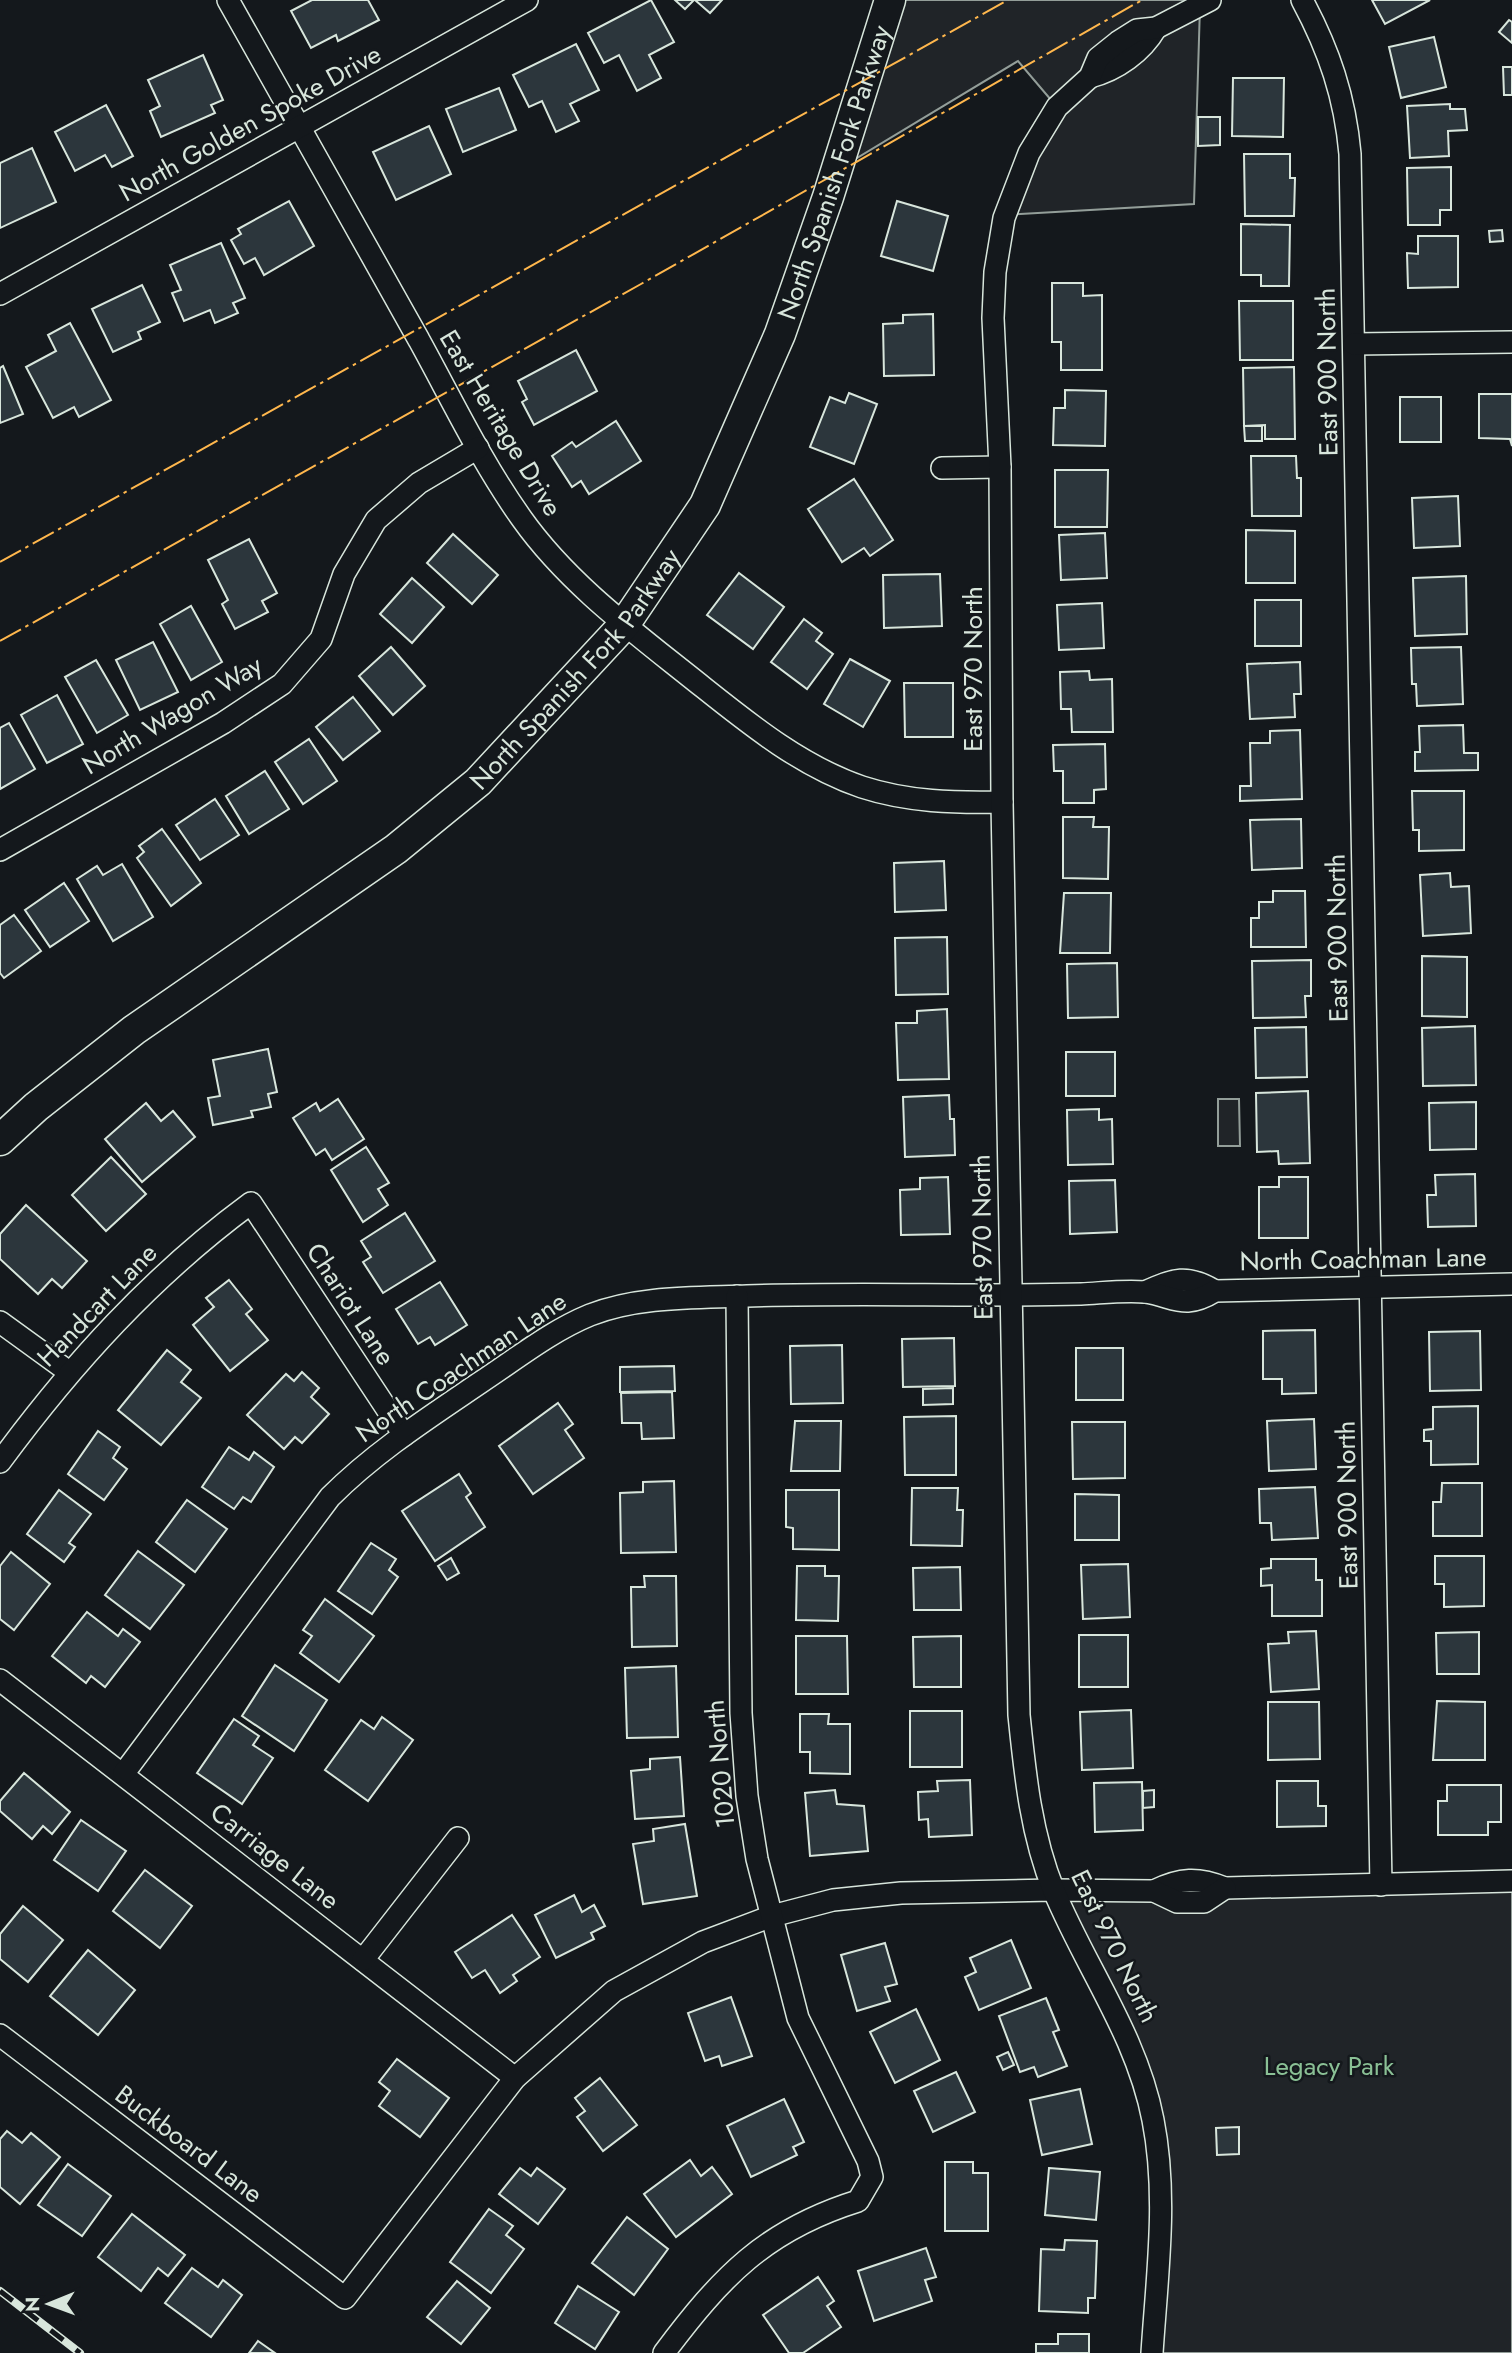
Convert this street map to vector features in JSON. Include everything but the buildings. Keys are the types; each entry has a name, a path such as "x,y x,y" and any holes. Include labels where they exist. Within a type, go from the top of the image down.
{"street":[{"name":"East Heritage Drive","path":"228,0 478,448 522,519 555,561 624,625 769,738 810,764 862,787 914,799 1002,802"},
{"name":"North Golden Spoke Drive","path":"0,294 527,0"},
{"name":"North Spanish Fork Parkway","path":"0,1140 36,1107 134,1030 396,849 478,782 624,625 705,505 780,334 828,197 890,0"},
{"name":"East 970 North","path":"1152,2353 1161,2202 1153,2120 1132,2047 1054,1890 1026,1794 1019,1714 1002,802 1000,467 993,318 995,272 1004,218 1025,164 1057,107 1090,77 1107,73 1146,45 1156,27 1210,0"},
{"name":"East 900 North","path":"1302,0 1335,70 1346,112 1354,344 1381,1885"},
{"path":"1354,344 1512,342"},
{"name":"North Wagon Way","path":"0,850 223,723 282,684 321,639 344,575 376,520 419,483 478,448"},
{"path":"942,468 1000,467"},
{"name":"Handcart Lane","path":"0,1462 69,1372 141,1294 199,1241 251,1203"},
{"name":"Chariot Lane","path":"251,1203 404,1435"},
{"name":"North Coachman Lane","path":"124,1773 330,1497 378,1452 546,1338 590,1315 637,1303 737,1296 869,1292 1011,1296 1145,1292 1173,1302 1199,1301 1215,1291 1512,1284"},
{"name":"1020 North","path":"664,2353 713,2291 760,2249 798,2223 858,2201 872,2177 868,2161 798,2018 757,1859 747,1796 741,1713 737,1296"},
{"path":"0,1322 69,1372"},
{"name":"Carriage Lane","path":"0,1680 124,1773 515,2078"},
{"path":"363,1960 458,1838"},
{"path":"515,2078 614,1991 703,1942 772,1916 833,1900 901,1893 1054,1890 1154,1891 1177,1902 1204,1902 1225,1888 1512,1881"},
{"name":"Buckboard Lane","path":"0,2035 345,2298 515,2078"}],"green space":[{"path":"890,0 1210,0 1200,6 1194,204 1001,215 1057,107 1018,61 837,170"},
{"path":"1218,1099 1239,1099 1240,1146 1218,1146"},
{"name":"Legacy Park","path":"1512,1880 1512,2353 1152,2353 1153,2120 1054,1890"}],"railway":[{"path":"0,2291 80,2353"}],"power":[{"path":"0,562 1008,0"},
{"path":"0,641 641,284 1142,0"}]}
